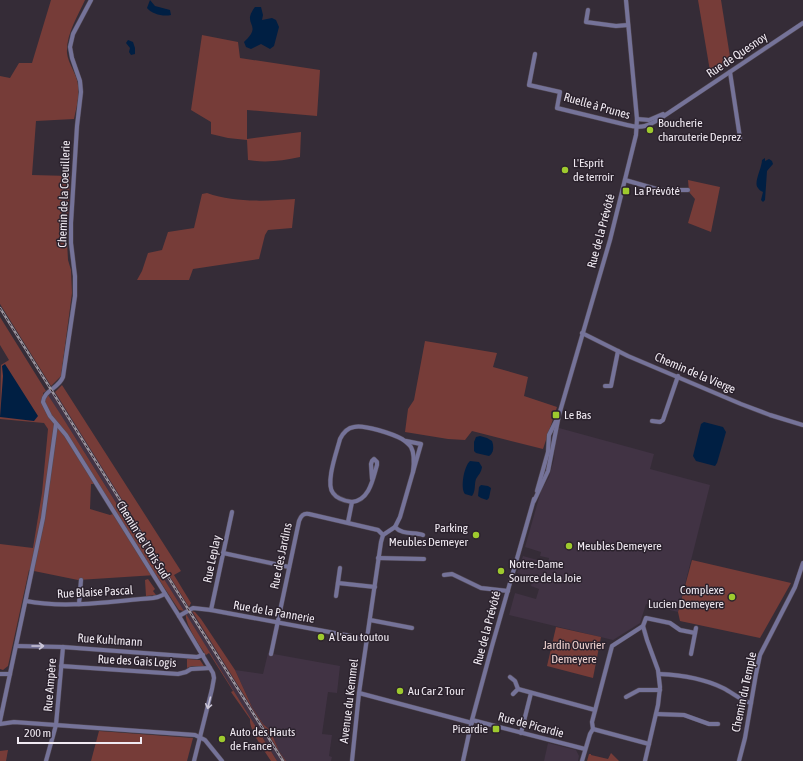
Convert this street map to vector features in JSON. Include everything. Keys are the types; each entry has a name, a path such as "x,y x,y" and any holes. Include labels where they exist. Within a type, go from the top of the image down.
{"street":[{"name":"Chemin de la Coeuillerie","path":"56,424 42,402 45,394 59,385 64,374 75,296 75,276 71,246 71,223 81,88 70,46 73,34 90,0"},
{"name":"Rue de la Prévôté","path":"463,761 472,721 548,452 548,435 559,415 582,333 587,322 610,240 637,128 626,0"},
{"path":"588,10 586,22 616,26 628,25"},
{"name":"Rue de Quesnoy","path":"637,128 652,124 803,23"},
{"name":"Ruelle à Prunes","path":"535,54 530,85 560,92 557,108 637,128"},
{"path":"730,72 740,138"},
{"name":"Rue de Quesnoy","path":"637,120 654,119 682,103"},
{"path":"625,180 660,190 688,190"},
{"name":"Chemin de la Vierge","path":"582,333 618,351 764,413 803,424"},
{"path":"605,386 611,386 618,351"},
{"path":"652,421 660,422 663,420 678,376"},
{"path":"56,424 45,511 0,722 185,734 200,737 210,745 222,761"},
{"name":"Chemin de l'Oris Sud","path":"56,424 66,435 210,668"},
{"path":"372,479 366,495 357,501 352,502 336,497 332,493 330,485 340,439 344,432 350,428 359,426 394,435 406,441 421,444"},
{"path":"352,502 348,522 375,528 383,535 395,527 400,517 423,438"},
{"path":"406,441 413,453 413,472"},
{"name":"Rue Leplay","path":"211,610 232,512"},
{"name":"Rue des Jardins","path":"271,654 298,521 302,515 307,514 348,522"},
{"path":"395,527 401,533 415,533 423,535"},
{"name":"Avenue du Kemmel","path":"352,761 359,693 378,558 383,535"},
{"path":"223,553 289,567"},
{"path":"378,558 424,559"},
{"name":"Chemin du Temple","path":"739,761 745,738 760,654 797,583 803,563"},
{"path":"336,596 340,568"},
{"path":"444,575 452,574 481,588 508,591"},
{"path":"79,604 81,580"},
{"path":"338,583 374,587"},
{"name":"Rue Blaise Pascal","path":"26,601 51,604 79,604 153,598 165,594"},
{"name":"Rue de la Pannerie","path":"179,616 193,608 211,610 367,639"},
{"path":"644,761 656,714 660,690 659,674 647,640 644,626 646,618 670,623 680,630 695,634"},
{"path":"370,620 412,628"},
{"path":"582,761 590,734 593,730 592,722 612,646 644,626"},
{"path":"691,654 696,628"},
{"name":"Rue Kuhlmann","path":"16,646 63,647 197,657 203,655"},
{"name":"Rue Ampère","path":"46,761 56,725 63,647"},
{"name":"Rue des Gais Logis","path":"62,666 178,674 182,674 195,668 210,668"},
{"path":"194,761 214,682 210,668"},
{"path":"0,674 10,674"},
{"path":"659,674 684,676 702,680 720,687 743,701 751,703"},
{"path":"510,677 516,682 518,689"},
{"path":"518,689 595,710"},
{"path":"513,694 518,689"},
{"path":"626,697 639,690 660,690"},
{"name":"Rue de Picardie","path":"359,693 585,749"},
{"path":"521,733 531,693"},
{"path":"656,714 683,715 709,724 718,724"},
{"path":"593,730 649,744"},
{"path":"198,747 203,744 210,745"}],"shaded area":[{"path":"55,392 285,761 277,761 48,395"},
{"path":"559,428 654,454 650,469 710,485 678,612 646,604 640,623 613,640 509,615 515,593 536,599 539,589 531,586 533,577 517,573 523,556 548,563 549,558 540,556 541,552 525,547 541,491 549,477 554,459 555,440"},
{"path":"268,653 340,666 337,693 328,692 322,734 332,735 329,756 332,757 331,761 286,761 279,751 270,730 263,724 252,707 235,670 263,674"},
{"path":"548,743 576,750 579,756 578,761 544,761"}],"green space":[{"path":"51,0 85,0 73,25 67,46 68,57 76,77 78,89 78,102 74,119 36,121 32,175 70,176 67,241 68,260 71,270 72,293 61,376 51,386 0,304 0,76 10,78 19,63 32,63"},
{"path":"698,0 721,0 731,63 711,77"},
{"path":"202,35 238,42 240,58 320,70 317,116 247,110 247,139 301,132 300,157 274,161 248,160 247,140 211,134 211,122 191,110"},
{"path":"688,180 720,187 711,232 688,223 695,199 689,192"},
{"path":"207,193 240,200 262,201 295,199 292,228 268,230 265,235 259,259 193,269 189,280 137,280 142,271 148,253 162,250 168,232 194,228 202,194"},
{"path":"0,317 46,391 43,393 44,397 48,395 184,611 179,610 156,575 78,580 29,570 8,666 3,670 0,669 0,544 33,548 42,493 48,429 44,423 0,419 1,365 9,360 0,345","holes":["91,484 95,484 113,514 110,515 90,509"]},
{"path":"425,341 497,353 493,367 528,377 524,396 557,407 543,449 472,431 465,440 448,439 405,432 408,409 414,400"},
{"path":"62,385 181,571 174,575 191,603 189,607 55,392"},
{"name":"Complexe Lucien Demeyere","path":"692,560 791,583 760,638 680,621 678,612"},
{"path":"148,579 155,589 153,591 156,595 146,596 145,580"},
{"path":"192,611 195,612 201,619 235,670 252,707 263,724 270,730 279,751 286,761 285,761"},
{"path":"186,614 277,761 271,761 258,741 250,724 250,719 231,692 233,691 209,653 206,655 193,634 187,623"},
{"name":"Jardin Ouvrier Demeyere","path":"556,627 601,637 593,678 547,666"},
{"path":"187,659 200,660 204,666 192,666 187,668"},
{"path":"99,731 193,738 187,761 91,761"},
{"path":"8,750 6,761 0,761 0,751"},
{"path":"611,753 619,761 587,761 589,754 608,759"}],"water":[{"path":"150,0 155,6 170,10 171,15 165,16 149,10 147,8"},
{"path":"255,7 261,7 263,15 262,20 272,18 276,20 279,27 274,46 270,49 261,44 251,49 246,47 244,42 252,30 250,16"},
{"path":"128,40 133,42 135,54 131,55 129,52 130,48 126,43"},
{"path":"765,158 765,161 769,159 773,164 767,171 765,200 763,202 761,200 763,192 758,189 757,179 762,160"},
{"path":"5,364 38,416 34,421 0,417 3,376 2,366"},
{"path":"704,422 723,427 726,432 715,466 696,461 693,456 701,424"},
{"path":"480,436 492,441 493,449 489,456 476,453 474,451 474,442 476,437"},
{"path":"470,461 479,462 482,467 476,479 472,496 465,494 463,487 464,472"},
{"path":"481,485 491,488 489,498 487,500 478,496 479,487"}],"railway":[{"path":"0,308 283,761"}],"place":[{"name":"Boucherie charcuterie Deprez","path":"650,130"},
{"name":"L'Esprit de terroir","path":"565,170"},
{"name":"La Prévôté","path":"626,191"},
{"name":"Le Bas","path":"556,415"},
{"name":"Parking Meubles Demeyer","path":"476,535"},
{"name":"Meubles Demeyere","path":"569,546"},
{"name":"Notre-Dame Source de la Joie","path":"501,571"},
{"name":"Complexe Lucien Demeyere","path":"732,597"},
{"name":"A l'eau toutou","path":"321,637"},
{"name":"Au Car 2 Tour","path":"400,691"},
{"name":"Picardie","path":"496,729"},
{"name":"Auto des Hauts de France","path":"222,739"}]}
